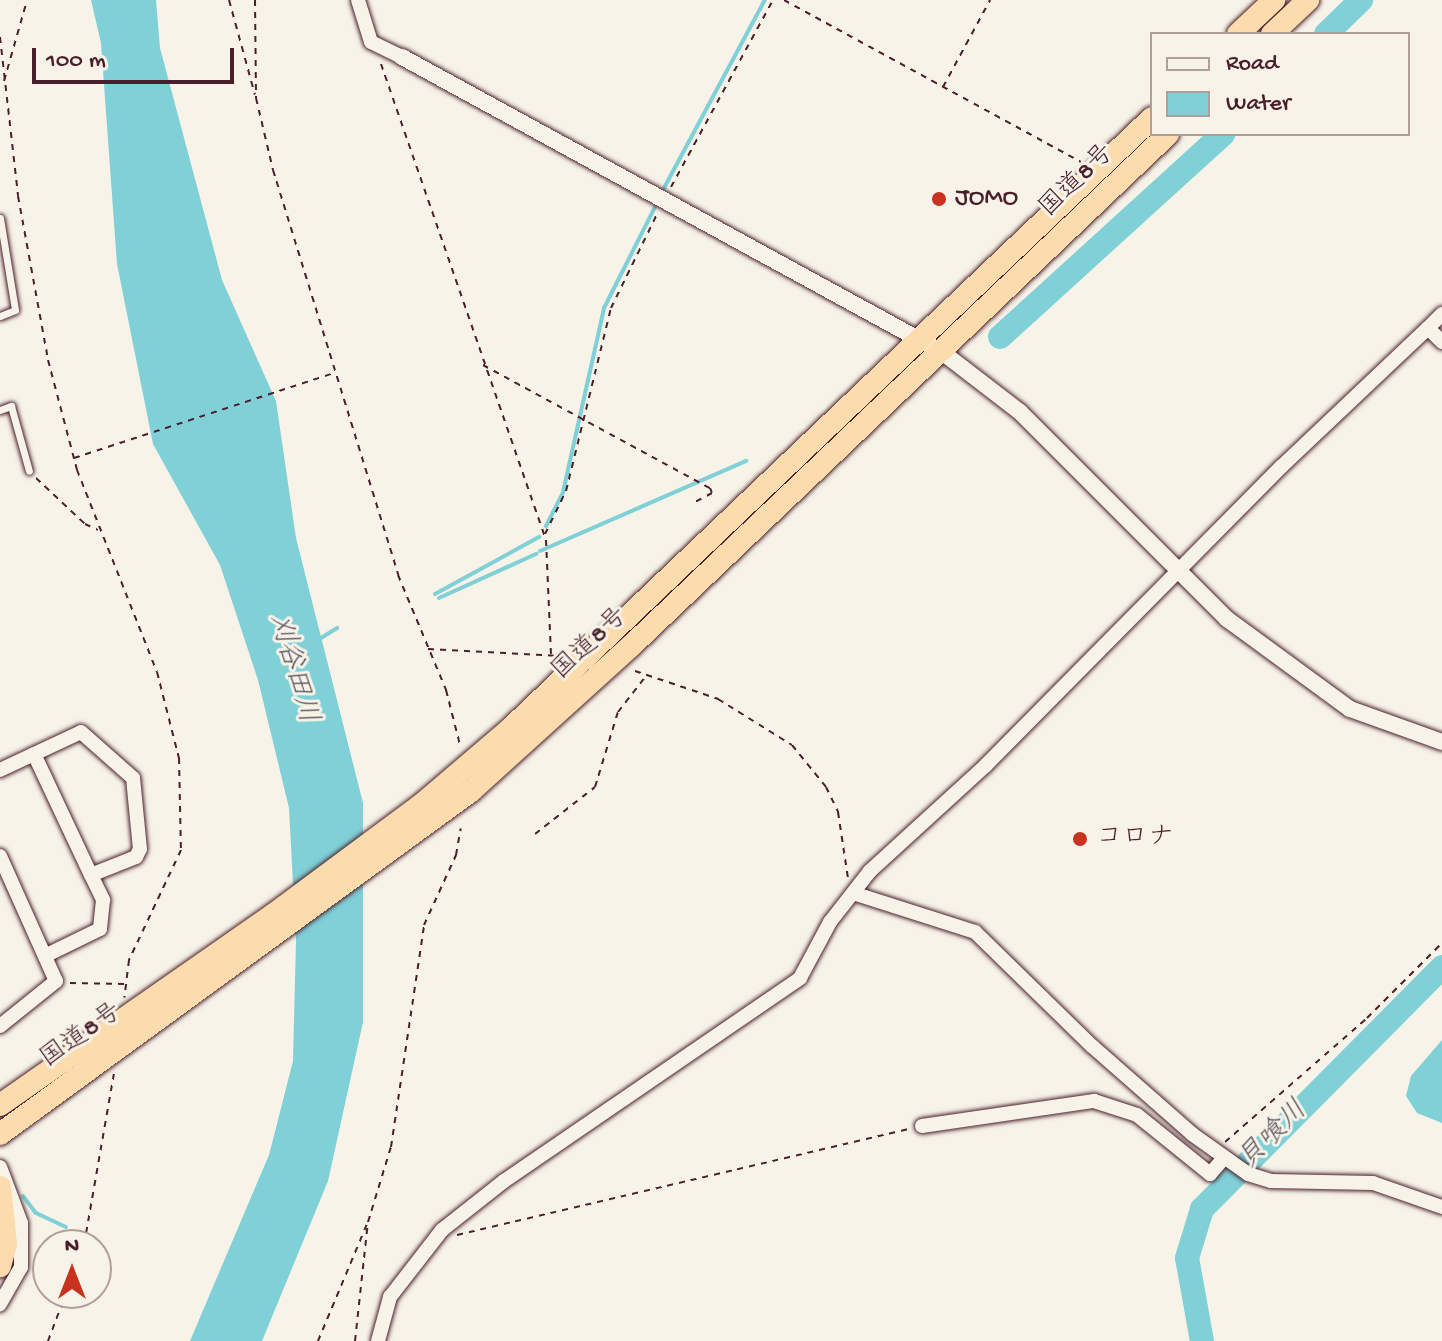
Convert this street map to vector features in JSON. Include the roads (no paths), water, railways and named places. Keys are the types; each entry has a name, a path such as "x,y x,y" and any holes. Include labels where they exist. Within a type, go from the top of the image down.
{"highway":[{"path":"1240,32 1274,0"},
{"path":"1274,32 1308,0"},
{"name":"国道8号","path":"0,1105 421,805 551,692 1150,120"},
{"name":"国道8号","path":"2,1132 421,830 557,715 1166,136"},
{"path":"0,1187 6,1244 0,1266"}],"street":[{"path":"358,0 371,42 942,352 1020,412 1227,619 1350,709 1442,742"},
{"path":"377,1340 402,1276 442,1230 504,1181 779,996 800,978 830,922 846,899 856,894 870,871 985,766 1281,467 1442,314"},
{"path":"1428,328 1442,342"},
{"path":"0,770 81,732 133,778 140,849 136,857 91,875"},
{"path":"34,754 103,900 100,929 45,956"},
{"path":"0,856 56,981 0,1026"},
{"path":"856,894 975,932 1092,1046 1223,1157 1248,1174 1271,1181 1373,1183 1442,1207"},
{"path":"922,1126 1094,1101 1137,1115 1210,1174 1223,1157"},
{"path":"0,1167 21,1223 21,1267 0,1304"}],"lane":[{"path":"0,218 15,310 0,316"},
{"path":"0,410 11,406 29,471"}],"water":[{"name":"刈谷田川","path":"91,0 156,0 160,48 222,280 276,401 296,538 363,803 363,1022 328,1181 262,1341 190,1341 269,1155 293,1061 296,941 289,808 258,680 220,565 153,444 117,264 101,43"},
{"path":"1442,1040 1442,1123 1417,1113 1406,1096 1411,1076"}],"waterway":[{"path":"664,188 765,0"},
{"path":"1328,32 1361,0"},
{"path":"1000,337 1221,136"},
{"path":"546,526 563,492 604,308 655,207"},
{"path":"540,551 746,461"},
{"path":"435,594 539,537"},
{"path":"439,598 536,554"},
{"path":"321,638 337,628"},
{"name":"貝喰川","path":"1202,1341 1187,1258 1202,1209 1442,967"},
{"path":"23,1196 36,1213 66,1227"}],"place":[{"name":"JOMO","path":"939,199"},
{"name":"コロナ","path":"1080,839"}]}
